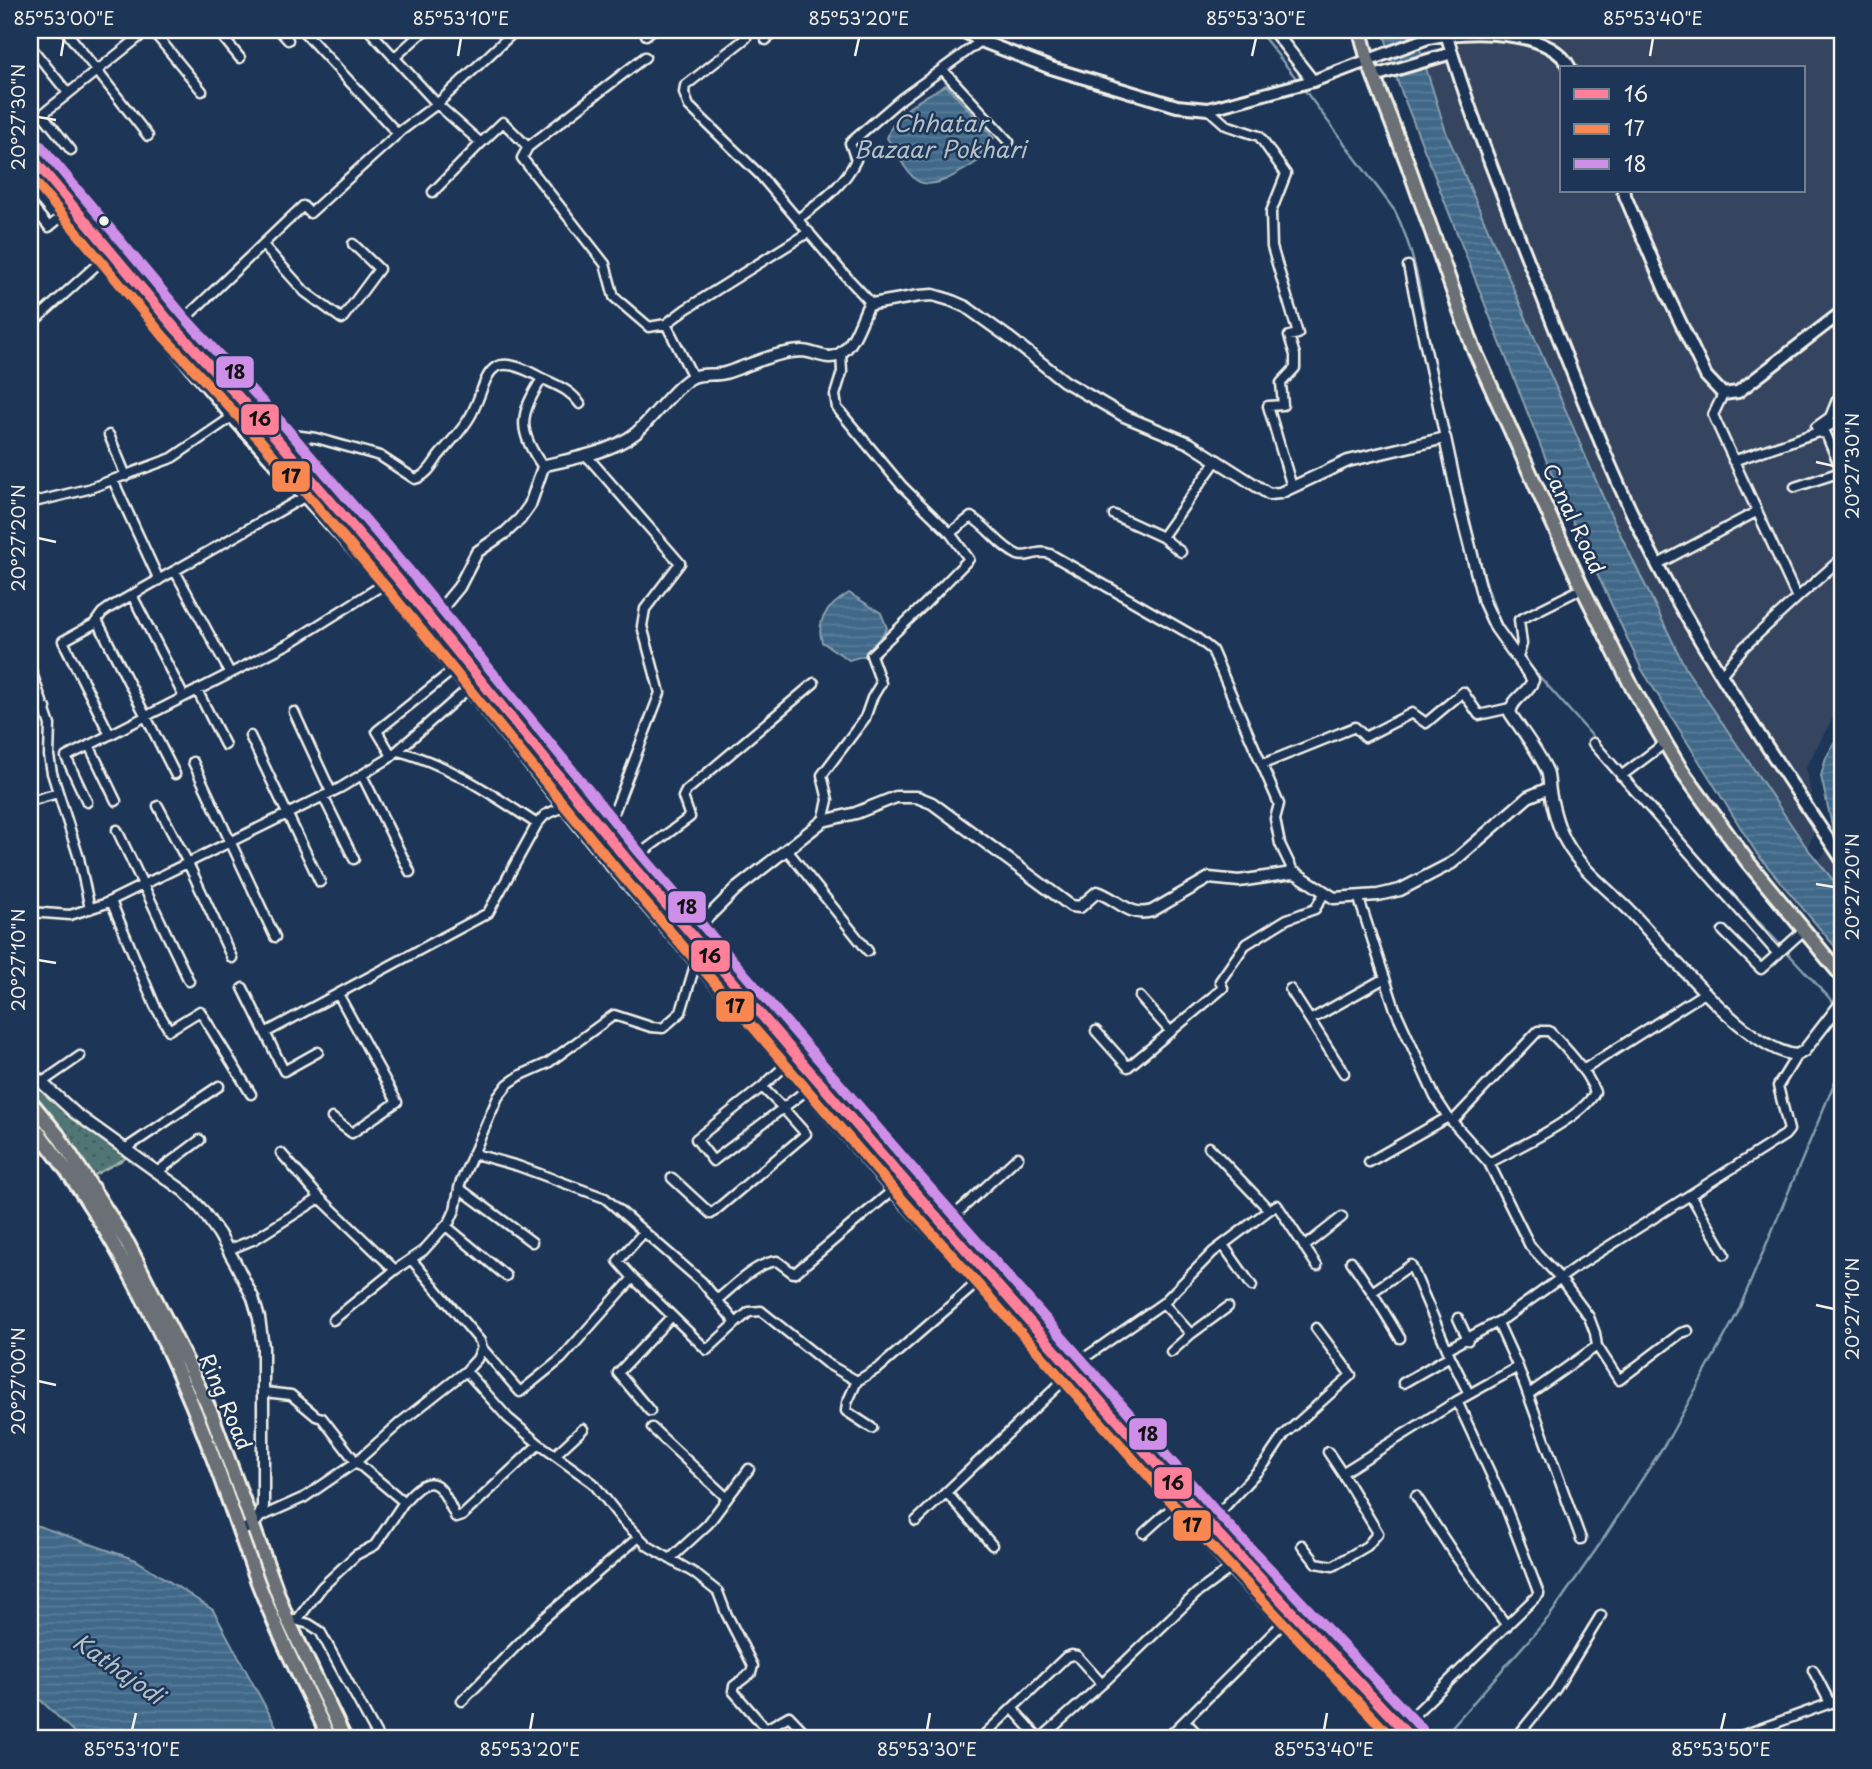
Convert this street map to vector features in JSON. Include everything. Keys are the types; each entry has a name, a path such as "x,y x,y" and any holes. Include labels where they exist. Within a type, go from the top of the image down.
{"main road":[{"name":"Canal Road","path":"1360,30 1372,60 1374,76 1473,347 1583,588 1633,689 1680,768 1747,861 1842,976"},
{"path":"968,31 981,41 1051,68 1177,106 1208,110 1310,81 1428,38 1453,32 1504,35 1533,41 1555,51 1568,66"},
{"path":"1453,32 1452,53 1504,198 1604,449 1658,564 1721,675 1842,860"},
{"path":"1374,76 1452,53"},
{"path":"30,155 175,328 271,432 397,578 629,862 944,1224 1209,1524 1412,1739"},
{"path":"30,174 232,417 384,584 453,670 470,687 612,866 808,1089 892,1190 978,1282 1231,1568 1397,1739"},
{"path":"1623,192 1664,290 1706,376 1723,394 1738,392 1838,315"},
{"path":"569,810 584,807"},
{"name":"Ring Road","path":"30,1101 58,1136 128,1244 212,1415 251,1525 259,1584 283,1643 330,1739"},
{"name":"Ring Road","path":"30,1122 94,1209 132,1275 201,1426 251,1525 345,1739"}],"street":[{"path":"65,30 148,136"},
{"path":"30,124 150,30 202,91"},
{"path":"217,30 240,58"},
{"path":"279,30 288,40"},
{"path":"302,30 398,134"},
{"path":"369,30 437,104 481,143"},
{"path":"394,58 425,30"},
{"path":"175,328 303,206 310,213 398,134 437,104 516,30"},
{"path":"766,40 776,30"},
{"path":"1273,30 1310,81"},
{"path":"746,38 685,86 684,93 694,113 760,175 872,304"},
{"path":"798,219 834,191 849,175 856,160 850,143 901,99 981,41"},
{"path":"30,46 68,93"},
{"path":"645,57 528,147 522,158 605,264 614,297 649,327 666,324 809,232"},
{"path":"943,70 1009,142"},
{"path":"1208,110 1226,125 1259,136 1286,174 1271,212 1272,247 1298,334 1289,336 1295,355 1295,368 1281,383 1283,405 1268,406 1292,487"},
{"path":"42,114 71,150"},
{"path":"433,192 503,122 528,147"},
{"path":"30,204 49,227 63,215"},
{"path":"262,245 304,292 342,319 379,269 353,244"},
{"path":"30,325 101,261"},
{"path":"1264,764 1356,727 1365,737 1412,713 1426,723 1462,692 1479,715 1510,708 1532,685 1533,680 1496,628 1480,589 1408,266"},
{"path":"543,467 603,450 636,433 693,377 722,374 765,358 789,353 805,351 829,357 836,356 846,349 868,306 933,295 966,307 1064,381 1124,416 1189,443 1269,494 1280,494 1348,461 1445,438"},
{"path":"1838,315 1842,332"},
{"path":"666,324 693,377"},
{"path":"822,821 828,800 822,775 865,718 881,683 871,655 969,559 950,534 902,486 837,408 835,395 842,372 841,352"},
{"path":"271,432 316,438 380,456 415,479 427,472 467,422 484,380 492,370 502,365 515,366 566,389 580,404"},
{"path":"542,379 527,407 524,432 528,445 543,467"},
{"path":"1723,394 1713,415 1797,598"},
{"path":"1818,432 1816,427 1830,416 1842,394"},
{"path":"30,503 88,489 172,458 232,417"},
{"path":"1733,461 1818,432 1842,419"},
{"path":"1795,487 1842,472 1826,433 1818,432"},
{"path":"109,435 126,476"},
{"path":"586,455 680,563 645,609 642,626 660,693 615,810 603,831"},
{"path":"1162,537 1217,460"},
{"path":"431,621 459,587 477,552 520,519 530,505 543,467"},
{"path":"113,480 159,580"},
{"path":"110,735 63,641 97,621 102,613 132,595 306,496"},
{"path":"1658,564 1756,512"},
{"path":"1114,515 1162,537 1181,552"},
{"path":"950,534 971,517 1008,550 1024,557 1037,552 1050,554 1206,643 1212,650 1264,764 1279,804 1275,819 1280,844 1294,873 1324,894 1334,898 1358,897 1400,890 1452,863 1528,797 1549,788"},
{"path":"1721,675 1744,647 1842,558"},
{"path":"175,571 230,673"},
{"path":"87,802 66,757 290,643 384,584"},
{"path":"1517,659 1521,640 1518,625 1521,618 1583,588"},
{"path":"132,595 184,697"},
{"path":"97,621 176,774"},
{"path":"30,667 46,708 50,725 49,756 79,859 90,909"},
{"path":"453,670 377,731 395,753 437,763 474,782 537,824"},
{"path":"629,862 690,817 683,797 686,791 814,683"},
{"path":"30,912 70,915 111,901 327,794 395,753 470,687"},
{"path":"197,690 225,745"},
{"path":"30,712 46,708"},
{"path":"1510,708 1510,713 1548,773 1549,788 1564,839 1586,870 1627,908 1706,992 1756,1037 1779,1051 1797,1055"},
{"path":"294,712 354,859"},
{"path":"250,736 320,882"},
{"path":"1592,743 1779,953"},
{"path":"1621,776 1665,743"},
{"path":"89,745 116,801"},
{"path":"193,762 275,937"},
{"path":"362,775 410,872"},
{"path":"30,801 58,793"},
{"path":"691,934 736,889 822,821 856,813 906,795 924,798 1076,907 1080,907 1097,892 1129,911 1142,914 1209,878 1239,881 1294,873"},
{"path":"159,806 232,958"},
{"path":"265,1033 488,913 537,824 545,815 569,810"},
{"path":"117,830 190,981"},
{"path":"787,850 868,951"},
{"path":"1096,1031 1128,1068 1223,988 1220,981 1245,946 1287,919 1315,909 1324,894"},
{"path":"1358,897 1395,1009 1435,1097 1450,1119 1489,1163 1530,1246 1560,1278 1589,1317 1597,1346 1619,1380 1688,1331"},
{"path":"111,901 155,1006 169,1030 200,1011 251,1094"},
{"path":"1723,931 1761,969 1804,930"},
{"path":"333,1320 423,1251 446,1226 455,1210 459,1188 498,1097 508,1084 548,1063 614,1015 651,1027 663,1028 681,1012 696,962"},
{"path":"1310,1020 1385,978"},
{"path":"243,988 284,1071 318,1052"},
{"path":"1290,989 1344,1073"},
{"path":"1583,1070 1706,992"},
{"path":"332,1118 352,1133 397,1102 338,994"},
{"path":"1140,997 1171,1032"},
{"path":"1403,1383 1498,1323 1560,1278 1785,1135 1789,1130 1778,1086 1797,1055 1804,1051 1842,1002"},
{"path":"1369,1163 1450,1119 1538,1031 1549,1031 1590,1079 1595,1092 1591,1101 1575,1114 1489,1163"},
{"path":"797,1055 762,1087 696,1139 713,1161 808,1089"},
{"path":"41,1083 80,1056"},
{"path":"30,1072 75,1113 185,1192 202,1210 228,1250 253,1298 263,1347 263,1506 251,1525"},
{"path":"125,1150 219,1086"},
{"path":"672,1178 711,1214 806,1134 762,1087"},
{"path":"157,1172 201,1140"},
{"path":"1209,1147 1269,1210"},
{"path":"281,1153 320,1198 395,1270"},
{"path":"475,1154 518,1166 605,1198 702,1282 736,1323"},
{"path":"944,1224 1018,1157"},
{"path":"459,1188 532,1242"},
{"path":"717,1300 760,1266 770,1262 778,1261 793,1273 796,1272 892,1190"},
{"path":"1691,1196 1725,1254"},
{"path":"228,1250 255,1239 320,1198"},
{"path":"916,1521 1064,1380 1070,1368 1163,1303 1223,1245 1269,1210 1277,1205 1317,1266"},
{"path":"1304,1247 1342,1217"},
{"path":"446,1226 506,1276"},
{"path":"644,1232 618,1261 707,1350 749,1312 761,1311 825,1363 857,1381"},
{"path":"1223,1245 1252,1286"},
{"path":"411,1259 520,1392 561,1359 633,1278"},
{"path":"1351,1261 1400,1338"},
{"path":"1372,1292 1410,1265 1469,1394"},
{"path":"872,1428 846,1411 857,1381 880,1367 978,1282"},
{"path":"1163,1303 1191,1334"},
{"path":"1171,1352 1228,1307"},
{"path":"650,1411 618,1373 672,1316"},
{"path":"1458,1318 1468,1340"},
{"path":"1498,1323 1529,1394 1581,1539"},
{"path":"1209,1524 1265,1463 1284,1435 1351,1376 1316,1328"},
{"path":"1529,1394 1597,1346"},
{"path":"251,1525 305,1497 356,1462 401,1422 466,1371 477,1359 482,1348"},
{"path":"1342,1473 1457,1401 1518,1367"},
{"path":"466,1371 508,1418 593,1483 623,1521 648,1546 694,1573 718,1592 753,1666 751,1673 734,1686 733,1691 766,1729"},
{"path":"264,1392 291,1395 322,1418 356,1462 404,1502"},
{"path":"1399,1726 1539,1594 1505,1505 1457,1401"},
{"path":"652,1428 727,1498"},
{"path":"555,1455 583,1429"},
{"path":"379,1739 320,1631 292,1618 356,1556 375,1545 404,1502 420,1486 430,1483 440,1487 456,1518 462,1516 539,1444"},
{"path":"1302,1545 1316,1563 1333,1566 1367,1546 1378,1532 1328,1452"},
{"path":"670,1559 709,1524 748,1469"},
{"path":"946,1492 992,1545"},
{"path":"1416,1496 1454,1554 1507,1626"},
{"path":"1144,1533 1175,1505"},
{"path":"463,1701 543,1619 639,1537"},
{"path":"1012,1709 1040,1739 1197,1593 1231,1568"},
{"path":"1515,1739 1555,1690 1601,1615"},
{"path":"1166,1739 1283,1623"},
{"path":"983,1736 1066,1657 1077,1657 1102,1684"},
{"path":"1813,1670 1830,1703"},
{"path":"1732,1739 1842,1699"},
{"path":"763,1739 766,1729 789,1716 811,1739"},
{"path":"1185,1721 1202,1739"}],"shaded area":[{"path":"1469,30 1842,30 1842,701 1806,767 1817,827 1807,848 1686,669 1609,511 1446,132 1421,52 1470,38"},
{"path":"1842,833 1842,891 1818,862"}],"green space":[{"path":"30,1078 80,1123 126,1158 91,1177 30,1094"}],"water":[{"path":"1383,30 1414,30 1446,132 1609,511 1686,669 1807,848 1842,891 1842,955 1757,854 1641,668 1558,490 1398,83"},
{"name":"Chhatar Bazaar Pokhari","path":"946,85 994,138 983,147 980,160 966,169 939,182 922,183 907,170 887,138 896,120 903,113"},
{"path":"849,593 881,613 887,628 867,655 849,660 822,642 820,633 822,619 826,613"},
{"path":"1842,730 1842,833 1835,839 1821,776 1826,758"},
{"name":"Kathajodi","path":"30,1523 136,1560 213,1610 283,1739 81,1739 30,1690"}],"waterway":[{"path":"1258,30 1299,82"},
{"path":"1303,88 1395,211 1403,229 1419,284 1440,394 1477,548 1486,583 1505,633"},
{"path":"1523,658 1723,883 1835,1004"},
{"path":"1441,1739 1549,1617 1670,1436 1737,1314 1842,1065"}],"transit line":[{"name":"18","path":"41,146 186,319 282,423 408,569 640,853 909,1164 1219,1515 1422,1729"},
{"name":"16","path":"30,155 175,328 271,432 397,578 629,862 898,1173 1209,1524 1412,1739"},
{"name":"17","path":"30,176 164,337 261,441 386,587 618,871 887,1182 1199,1533 1393,1739"}]}
